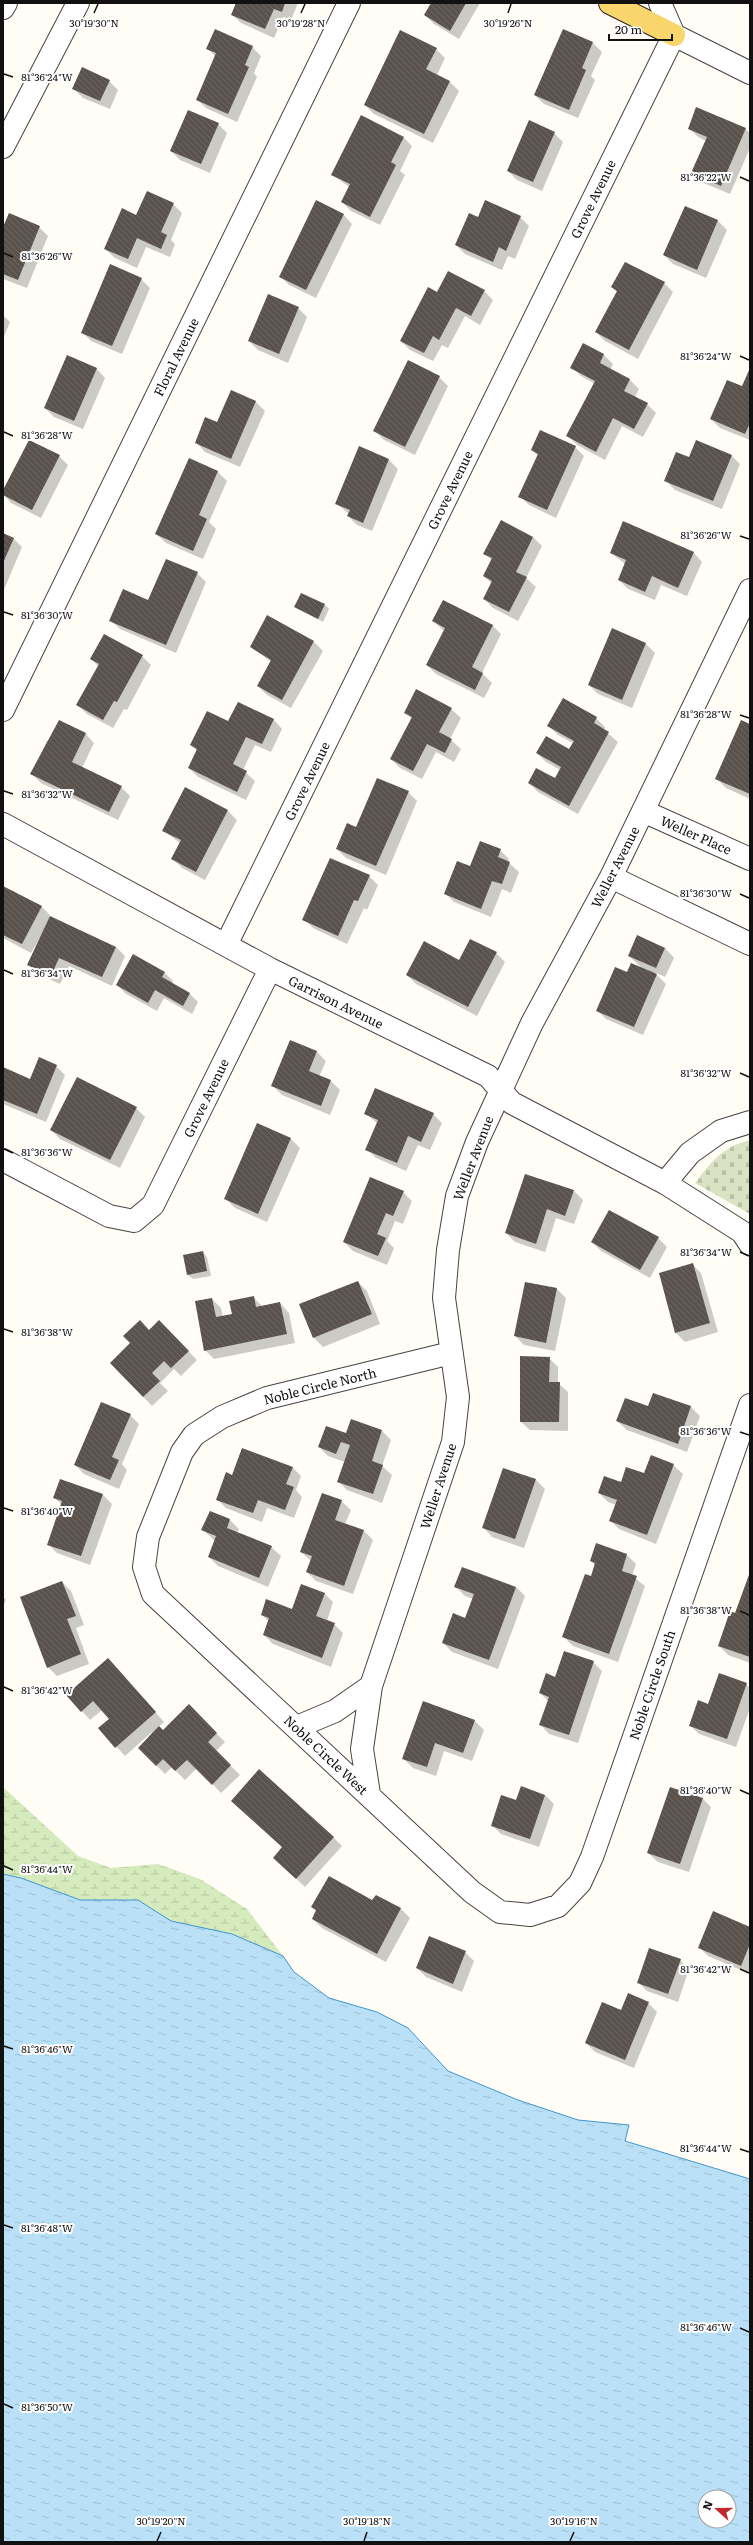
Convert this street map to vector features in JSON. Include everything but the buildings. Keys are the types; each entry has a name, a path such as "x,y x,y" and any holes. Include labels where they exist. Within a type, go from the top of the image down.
{"main road":[{"path":"610,3 674,35"}],"street":[{"path":"3,8 6,3"},
{"path":"3,147 78,3"},
{"name":"Floral Avenue","path":"3,710 349,3"},
{"path":"660,3 674,35 750,73"},
{"name":"Grove Avenue","path":"226,945 674,35"},
{"name":"Weller Avenue","path":"369,1794 362,1749 370,1686 453,1442 458,1397 444,1298 448,1250 457,1196 477,1142 532,1023 611,877 750,590"},
{"name":"Weller Place","path":"643,811 750,859"},
{"name":"Garrison Avenue","path":"3,824 270,969 488,1076 500,1092 512,1103 665,1183"},
{"path":"611,877 750,944"},
{"name":"Grove Avenue","path":"3,1160 109,1216 134,1220 153,1205 270,969"},
{"path":"750,1122 721,1131 690,1153 665,1183 742,1232 750,1244"},
{"name":"Noble Circle North","path":"144,1567 148,1537 182,1452 194,1435 222,1417 267,1398 451,1353"},
{"name":"Noble Circle South","path":"530,1915 558,1906 580,1883 592,1857 750,1405"},
{"name":"Noble Circle West","path":"144,1567 153,1594 369,1794 472,1892 500,1912 530,1915"},
{"path":"297,1727 335,1711 370,1686"}],"green space":[{"path":"750,1140 750,1214 695,1183 718,1156 740,1143"},
{"path":"3,1787 78,1856 111,1868 158,1864 200,1879 247,1909 283,1956 232,1934 171,1921 138,1900 80,1900 21,1878 3,1874"}],"water":[{"path":"3,1874 21,1878 80,1900 138,1900 171,1921 232,1934 283,1956 294,1972 329,1998 377,2012 408,2028 448,2071 518,2100 578,2120 629,2125 625,2141 750,2179 750,2542 3,2542"}]}
